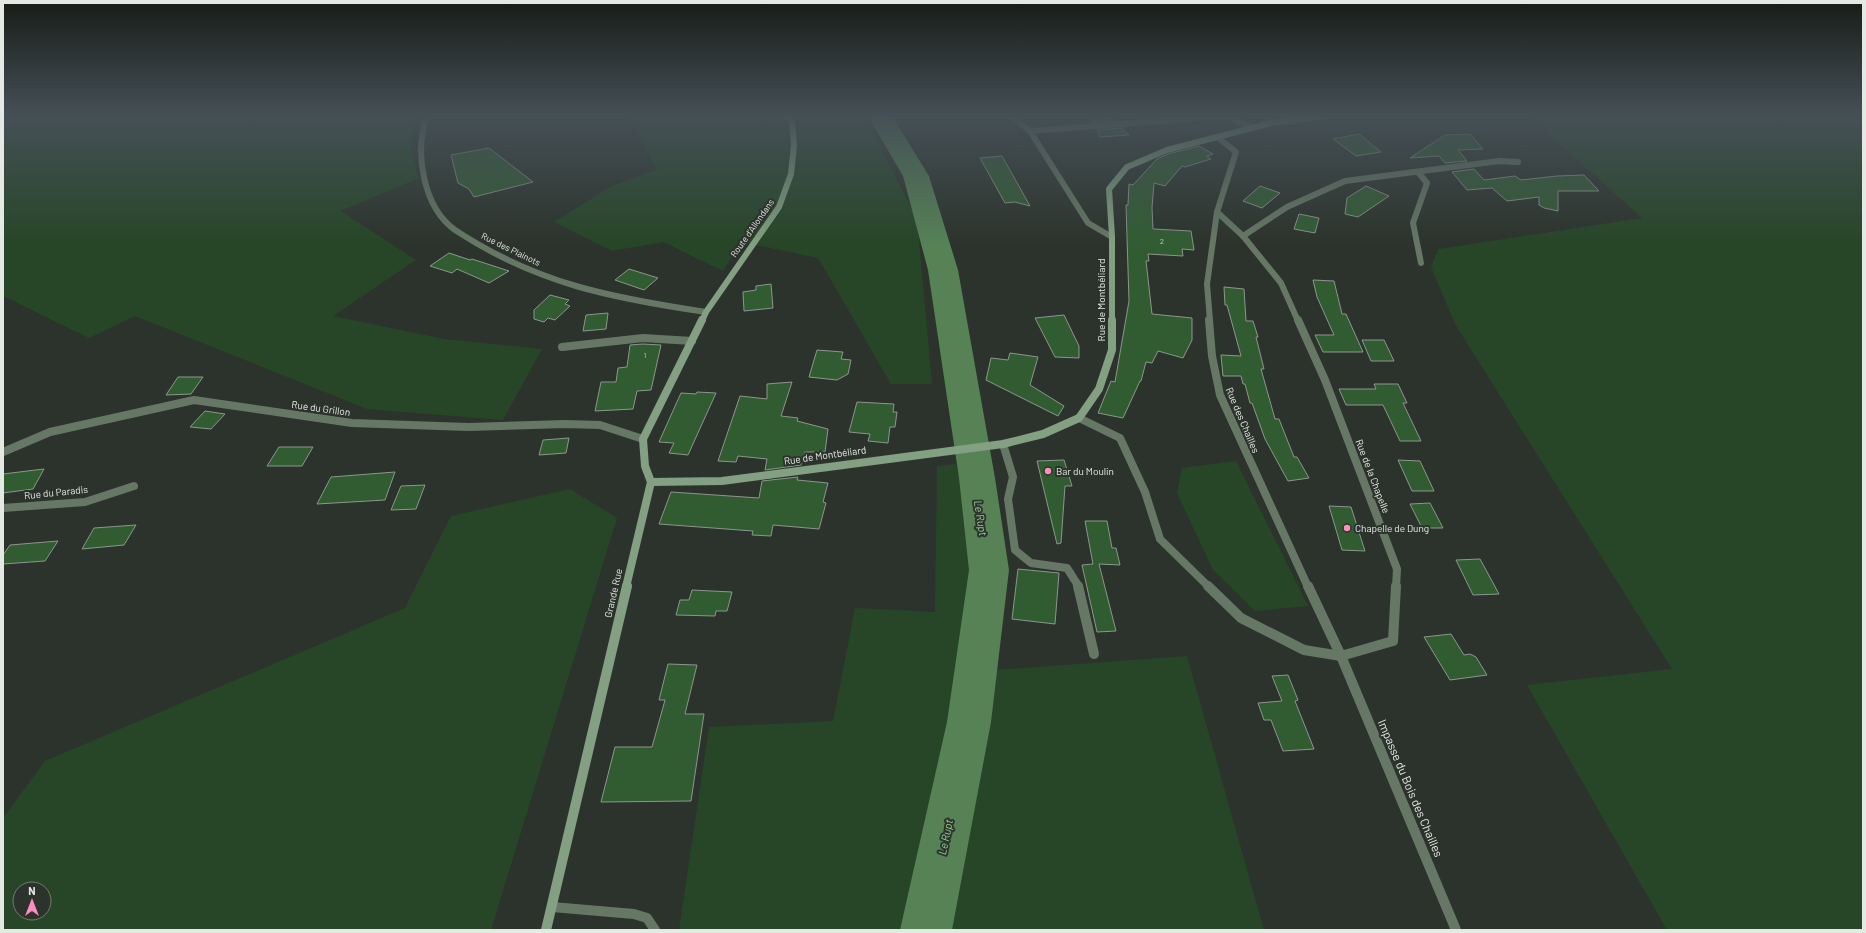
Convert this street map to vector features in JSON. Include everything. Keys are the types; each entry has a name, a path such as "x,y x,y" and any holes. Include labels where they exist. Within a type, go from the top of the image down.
{"street":[{"name":"Rue des Plainots","path":"421,160 424,177 431,200 447,224 515,264 568,285 634,301 706,312"},
{"name":"Route d’Allondans","path":"706,312 728,278 779,207 791,174 792,160"},
{"path":"1048,160 1088,223 1112,237"},
{"name":"Rue de Montbéliard","path":"651,482 722,481 940,451 1003,444 1043,434 1079,418 1099,389 1112,350 1112,237 1109,189 1127,167 1145,160"},
{"name":"Rue des Chailles","path":"1234,160 1217,212 1207,284 1212,356 1220,395 1243,448 1341,656"},
{"path":"1243,236 1287,207 1344,181 1499,160 1518,162"},
{"path":"1418,172 1427,183 1414,223 1421,262"},
{"name":"Rue de la Chapelle","path":"1079,418 1120,438 1146,492 1160,539 1241,618 1304,650 1341,656 1393,641 1397,569 1325,380 1281,283 1243,236 1217,212"},
{"path":"651,482 645,466 643,439 706,312"},
{"path":"562,347 643,338 692,341"},
{"name":"Rue du Grillon","path":"3,452 50,432 194,400 352,423 468,427 600,425 643,439"},
{"path":"1003,444 1013,477 1008,499 1015,550 1031,563 1067,568 1078,584 1094,654"},
{"name":"Grande Rue","path":"546,930 651,482"},
{"name":"Rue du Paradis","path":"3,508 86,502 134,486"},
{"name":"Impasse du Bois des Chailles","path":"1341,656 1456,930"},
{"path":"552,907 634,914 647,918 655,930"}],"green space":[{"path":"3,160 414,160 419,178 341,211 416,260 333,316 444,339 542,349 503,420 367,409 135,316 89,338 3,296"},
{"path":"651,160 886,160 917,219 932,384 891,384 818,258 741,242 723,271 663,242 612,251 554,222 612,186 657,170"},
{"path":"1577,160 1863,160 1863,930 1667,930 1527,685 1672,669 1455,324 1431,267 1438,249 1642,218"},
{"path":"1236,461 1308,606 1255,611 1213,570 1177,493 1182,468"},
{"path":"956,464 975,543 974,577 968,625 905,930 679,930 709,727 833,721 855,608 935,612 937,466"},
{"path":"570,489 617,518 491,930 3,930 3,818 45,761 405,608 451,516"},
{"path":"1187,656 1264,930 921,930 966,672"}],"building":[{"path":"452,160 504,160 533,182 474,197 469,189 458,183"},
{"path":"981,160 1004,160 1030,206 1015,202 1005,203"},
{"path":"1157,160 1209,160 1185,167 1182,166 1165,186 1154,183 1152,208 1153,229 1191,231 1194,250 1182,249 1183,256 1148,254 1149,261 1146,261 1152,314 1192,318 1192,340 1183,358 1158,351 1152,363 1146,362 1141,381 1123,418 1098,413 1111,381 1115,382 1129,301 1126,205 1128,205 1129,184 1133,185"},
{"path":"1442,160 1466,160 1467,161 1445,163"},
{"path":"1474,169 1484,180 1515,176 1521,180 1584,175 1599,191 1558,191 1558,211 1544,208 1539,205 1539,197 1507,201 1492,188 1467,190 1452,172"},
{"path":"1260,186 1280,193 1262,208 1243,201"},
{"path":"1366,186 1389,196 1358,217 1345,214 1347,198"},
{"path":"1299,214 1319,218 1315,233 1294,229"},
{"path":"449,253 509,271 489,283 457,269 452,273 430,266"},
{"path":"629,269 658,278 644,290 615,280"},
{"path":"1313,280 1334,281 1342,314 1346,314 1363,352 1323,352 1315,335 1334,335 1317,297"},
{"path":"771,284 773,308 744,311 743,292 756,290 756,286"},
{"path":"1224,287 1244,289 1246,321 1253,321 1258,337 1256,337 1264,369 1261,369 1275,419 1279,419 1294,457 1297,457 1309,478 1288,481 1265,439 1252,403 1250,403 1245,384 1243,384 1241,376 1223,376 1221,355 1241,356 1227,305 1225,305"},
{"path":"550,295 569,300 565,304 570,306 555,320 548,318 544,322 534,319 534,310"},
{"path":"608,313 606,329 583,331 586,315"},
{"path":"1064,315 1079,346 1079,358 1055,357 1035,318"},
{"path":"1362,340 1384,340 1394,361 1371,361"},
{"path":"630,345 661,345 651,390 637,391 633,409 595,411 601,382 616,382 618,368 627,367"},
{"path":"817,350 843,352 841,359 851,360 848,374 837,380 809,377"},
{"path":"1010,353 1038,357 1030,385 1064,406 1058,416 986,380 991,358 1008,360"},
{"path":"178,377 203,377 191,394 166,395"},
{"path":"792,382 781,416 798,418 797,421 828,429 825,452 805,452 801,465 765,470 767,459 738,456 736,462 718,461 740,396 767,399 767,384"},
{"path":"1374,384 1398,384 1407,403 1403,403 1421,441 1400,441 1383,405 1346,405 1339,389 1376,389"},
{"path":"697,392 716,393 688,455 669,453 674,443 659,442 681,393 696,394"},
{"path":"857,402 894,404 893,412 897,412 895,427 890,427 888,443 868,441 870,434 849,432"},
{"path":"205,411 225,414 211,429 190,427"},
{"path":"569,438 566,453 539,455 543,440"},
{"path":"279,447 313,447 302,466 267,466"},
{"path":"1064,460 1072,486 1065,486 1061,543 1057,544 1037,461"},
{"path":"1398,460 1420,461 1434,491 1412,491"},
{"path":"44,469 33,489 3,493 3,474"},
{"path":"395,472 385,500 317,504 331,477"},
{"path":"798,477 797,480 828,483 823,502 826,503 819,529 773,525 771,536 752,535 753,531 659,524 671,492 759,498 762,481"},
{"path":"425,485 416,509 391,510 401,486"},
{"path":"1430,503 1443,528 1422,528 1410,504"},
{"name":"Chapelle de Dung","path":"1329,506 1351,507 1365,551 1342,550"},
{"path":"1085,521 1107,521 1112,548 1116,548 1120,565 1099,564 1116,631 1097,632 1082,565 1093,564"},
{"path":"136,525 124,545 82,549 94,528"},
{"path":"58,541 45,561 3,564 3,555 10,545"},
{"path":"1480,559 1499,594 1473,595 1456,560"},
{"path":"1018,569 1059,573 1055,624 1012,619"},
{"path":"692,590 732,592 727,611 716,611 715,616 676,615 680,600 689,600"},
{"path":"1451,634 1464,655 1470,654 1476,657 1487,675 1450,680 1424,637"},
{"path":"668,664 697,665 685,714 704,714 691,801 601,802 615,747 652,747 665,700 659,700"},
{"path":"1288,675 1298,700 1295,701 1314,749 1283,751 1271,720 1264,720 1258,703 1282,701 1272,676"}],"waterway":[{"name":"Le Rupt","path":"906,160 916,176 943,270 977,478 989,570 969,722 926,930"}],"place":[{"name":"Bar du Moulin","path":"1048,471"},
{"name":"Chapelle de Dung","path":"1347,528"}]}
